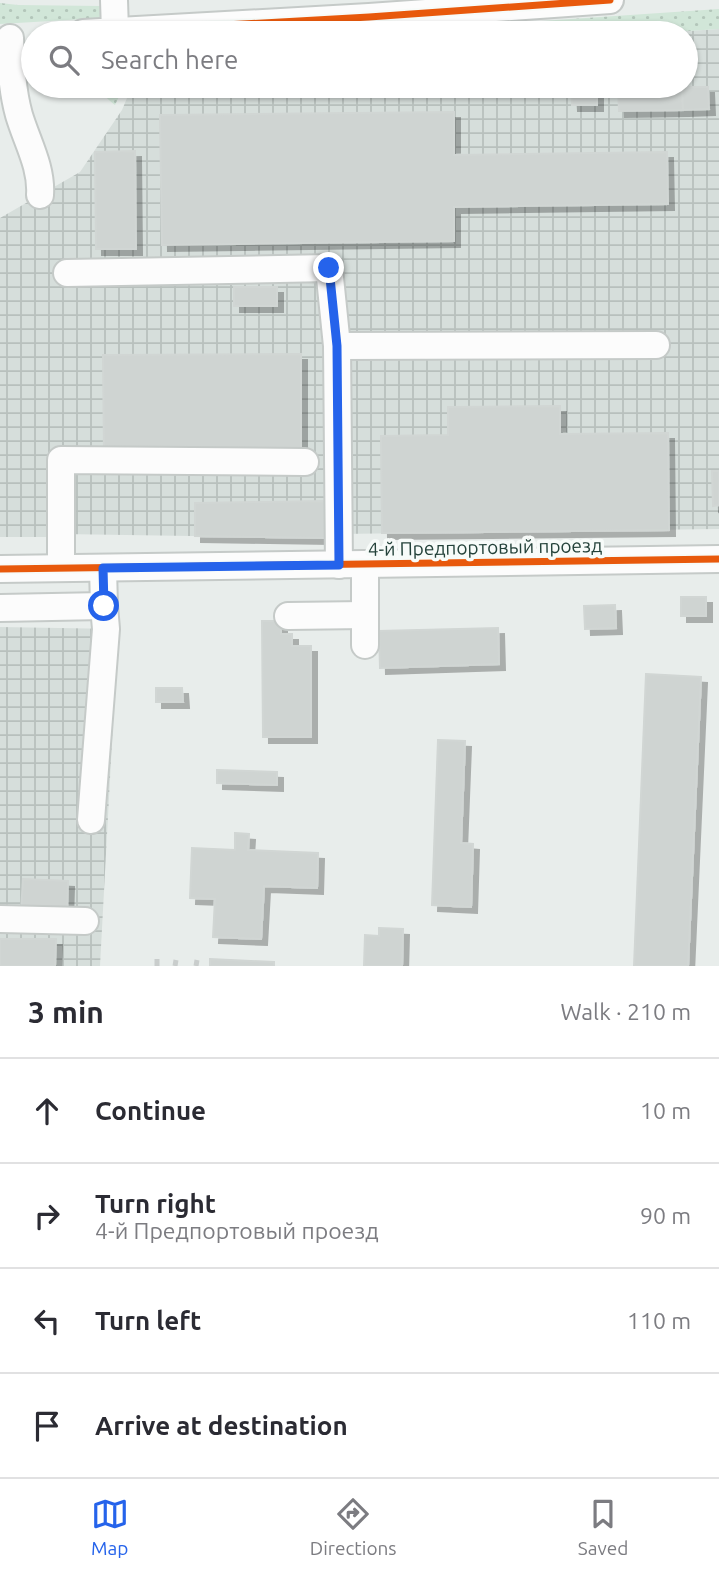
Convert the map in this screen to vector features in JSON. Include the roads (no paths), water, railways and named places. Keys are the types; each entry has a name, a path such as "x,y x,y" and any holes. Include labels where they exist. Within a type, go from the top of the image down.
{"street":[{"path":"114,0 115,21"},
{"path":"230,21 369,9 610,0"},
{"path":"14,38 6,67 38,169 40,195"},
{"path":"67,273 329,268 352,564 366,615 365,645"},
{"path":"337,346 656,345"},
{"path":"61,569 61,460 305,462"},
{"name":"4-й Предпортовый проезд","path":"0,569 719,559"},
{"path":"91,820 106,629 103,568"},
{"path":"0,608 104,606"},
{"path":"288,616 366,615"},
{"path":"0,919 85,920"}],"railway":[{"path":"157,959 157,966"},
{"path":"175,966 176,960"},
{"path":"196,966 197,960"}]}
